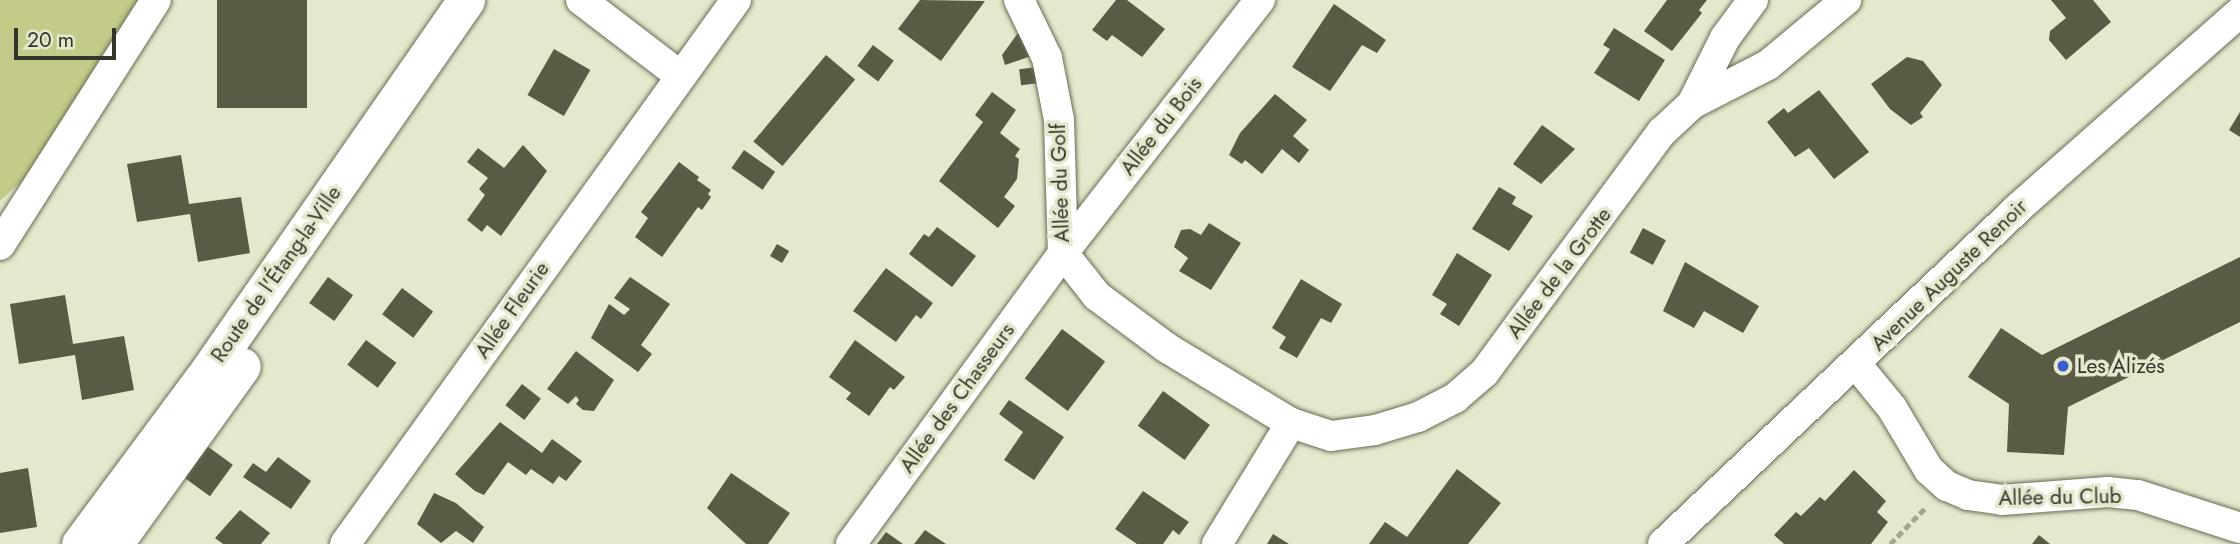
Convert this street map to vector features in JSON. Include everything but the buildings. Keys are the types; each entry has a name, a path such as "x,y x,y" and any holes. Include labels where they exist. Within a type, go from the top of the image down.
{"street":[{"path":"0,245 156,0"},
{"name":"Route de l'Étang-la-Ville","path":"119,522 466,0"},
{"name":"Route de l'Étang-la-Ville","path":"80,544 119,522 494,0"},
{"path":"581,0 679,75"},
{"name":"Allée Fleurie","path":"345,544 679,75 736,0"},
{"name":"Allée du Golf","path":"1019,0 1047,58 1059,120 1063,253 1097,296 1167,348 1292,424"},
{"name":"Allée du Bois","path":"1063,253 1260,0"},
{"name":"Allée de la Grotte","path":"1292,424 1331,436 1375,430 1418,417 1455,398 1484,373 1662,132 1692,104 1725,38 1753,0"},
{"path":"1692,104 1768,65 1846,0"},
{"name":"Avenue Auguste Renoir","path":"1663,544 2020,207 2240,12"},
{"name":"Allée des Chasseurs","path":"852,544 1063,253"},
{"name":"Allée du Club","path":"1856,363 1892,408 1929,470 1947,486 1968,495 2002,500 2108,492 2138,495 2240,528"},
{"path":"1217,544 1292,424"}],"path":[{"path":"1890,544 1947,486"}],"green space":[{"path":"0,0 145,0 22,181 0,201"}],"place":[{"name":"Les Alizés","path":"2063,366"}]}
